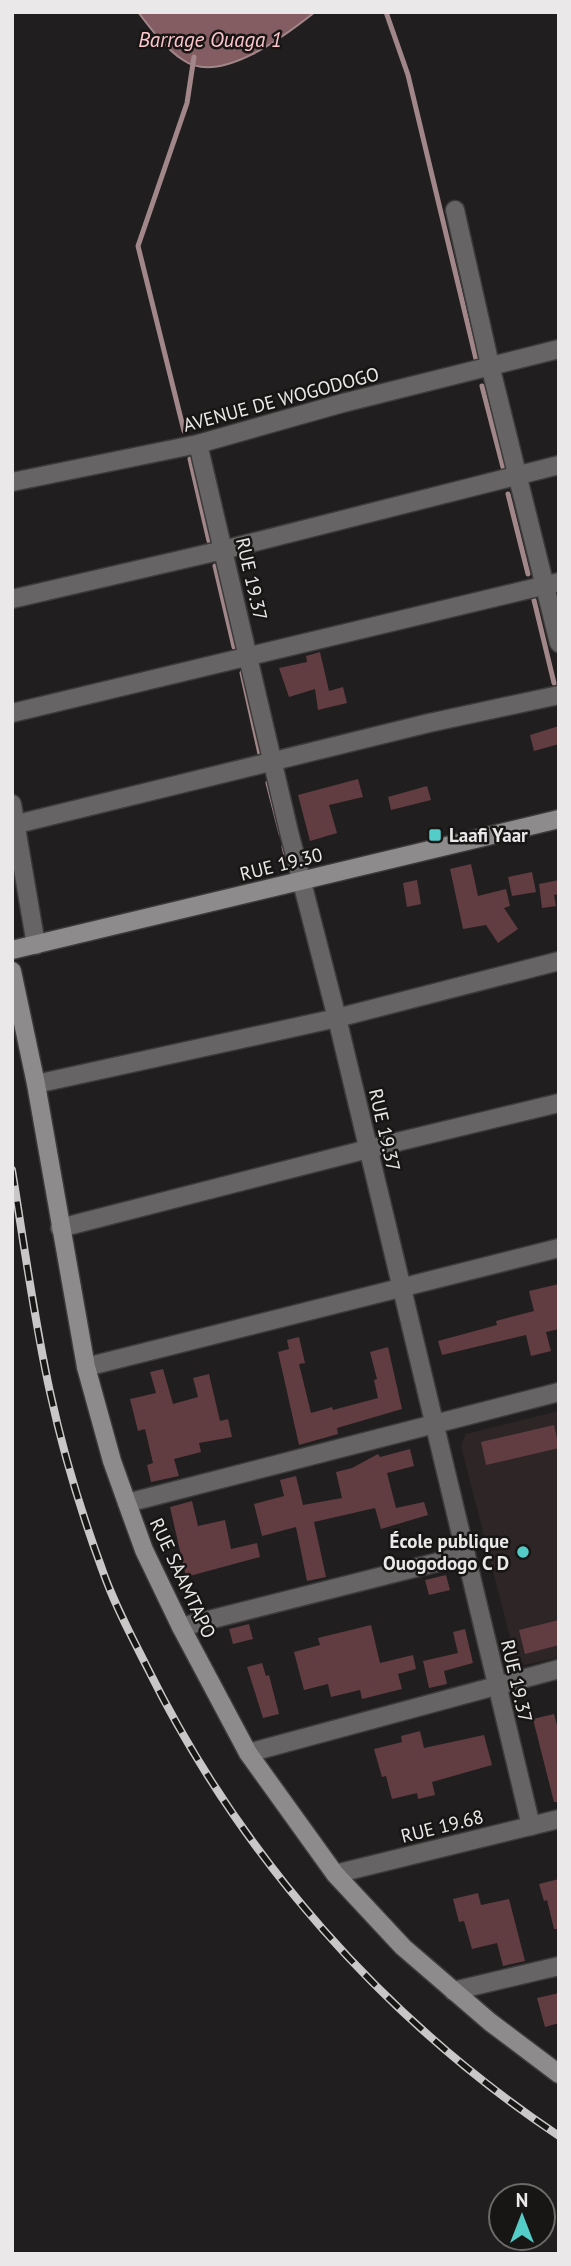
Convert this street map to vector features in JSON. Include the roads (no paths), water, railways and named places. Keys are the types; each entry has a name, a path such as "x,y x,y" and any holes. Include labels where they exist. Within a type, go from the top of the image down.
{"main road":[{"name":"RUE 19.30","path":"12,950 559,819"},
{"name":"RUE SAAMTAPO","path":"12,971 36,1084 86,1367 112,1461 144,1550 181,1627 248,1753 335,1874 403,1947 490,2022 559,2074"}],"street":[{"path":"455,211 517,475 551,584 559,643"},
{"name":"AVENUE DE WOGODOGO","path":"12,482 198,444 343,403 559,349"},
{"name":"RUE 19.37","path":"198,444 275,763 289,832 337,1018 531,1826"},
{"path":"12,599 223,550 559,465"},
{"path":"12,713 551,584"},
{"path":"17,824 275,763 429,723 559,695"},
{"path":"12,804 36,945"},
{"path":"36,1084 337,1018 559,961"},
{"path":"60,1228 559,1103"},
{"path":"86,1367 559,1248"},
{"path":"127,1503 559,1392"},
{"path":"181,1627 466,1555"},
{"path":"248,1753 559,1669"},
{"name":"RUE 19.68","path":"335,1874 559,1819"},
{"path":"453,1991 559,1966"}],"water":[{"name":"Barrage Ouaga 1","path":"138,12 315,12 252,54 215,67 198,66 176,55"}],"waterway":[{"path":"386,12 408,75 476,359"},
{"path":"184,431 138,246 187,103 194,57"},
{"path":"482,386 503,467"},
{"path":"190,459 209,541"},
{"path":"508,494 528,574"},
{"path":"215,566 234,647"},
{"path":"534,600 554,683"},
{"path":"242,673 260,754"},
{"path":"268,783 281,834"},
{"path":"284,847 287,860"}],"railway":[{"path":"12,1170 44,1365 80,1504 118,1608 185,1738 227,1805 273,1869 323,1929 377,1986 434,2040 495,2090 559,2136"}],"place":[{"name":"Laafi Yaar","path":"435,835"},
{"name":"École publique Ouogodogo C D","path":"523,1552"}]}
